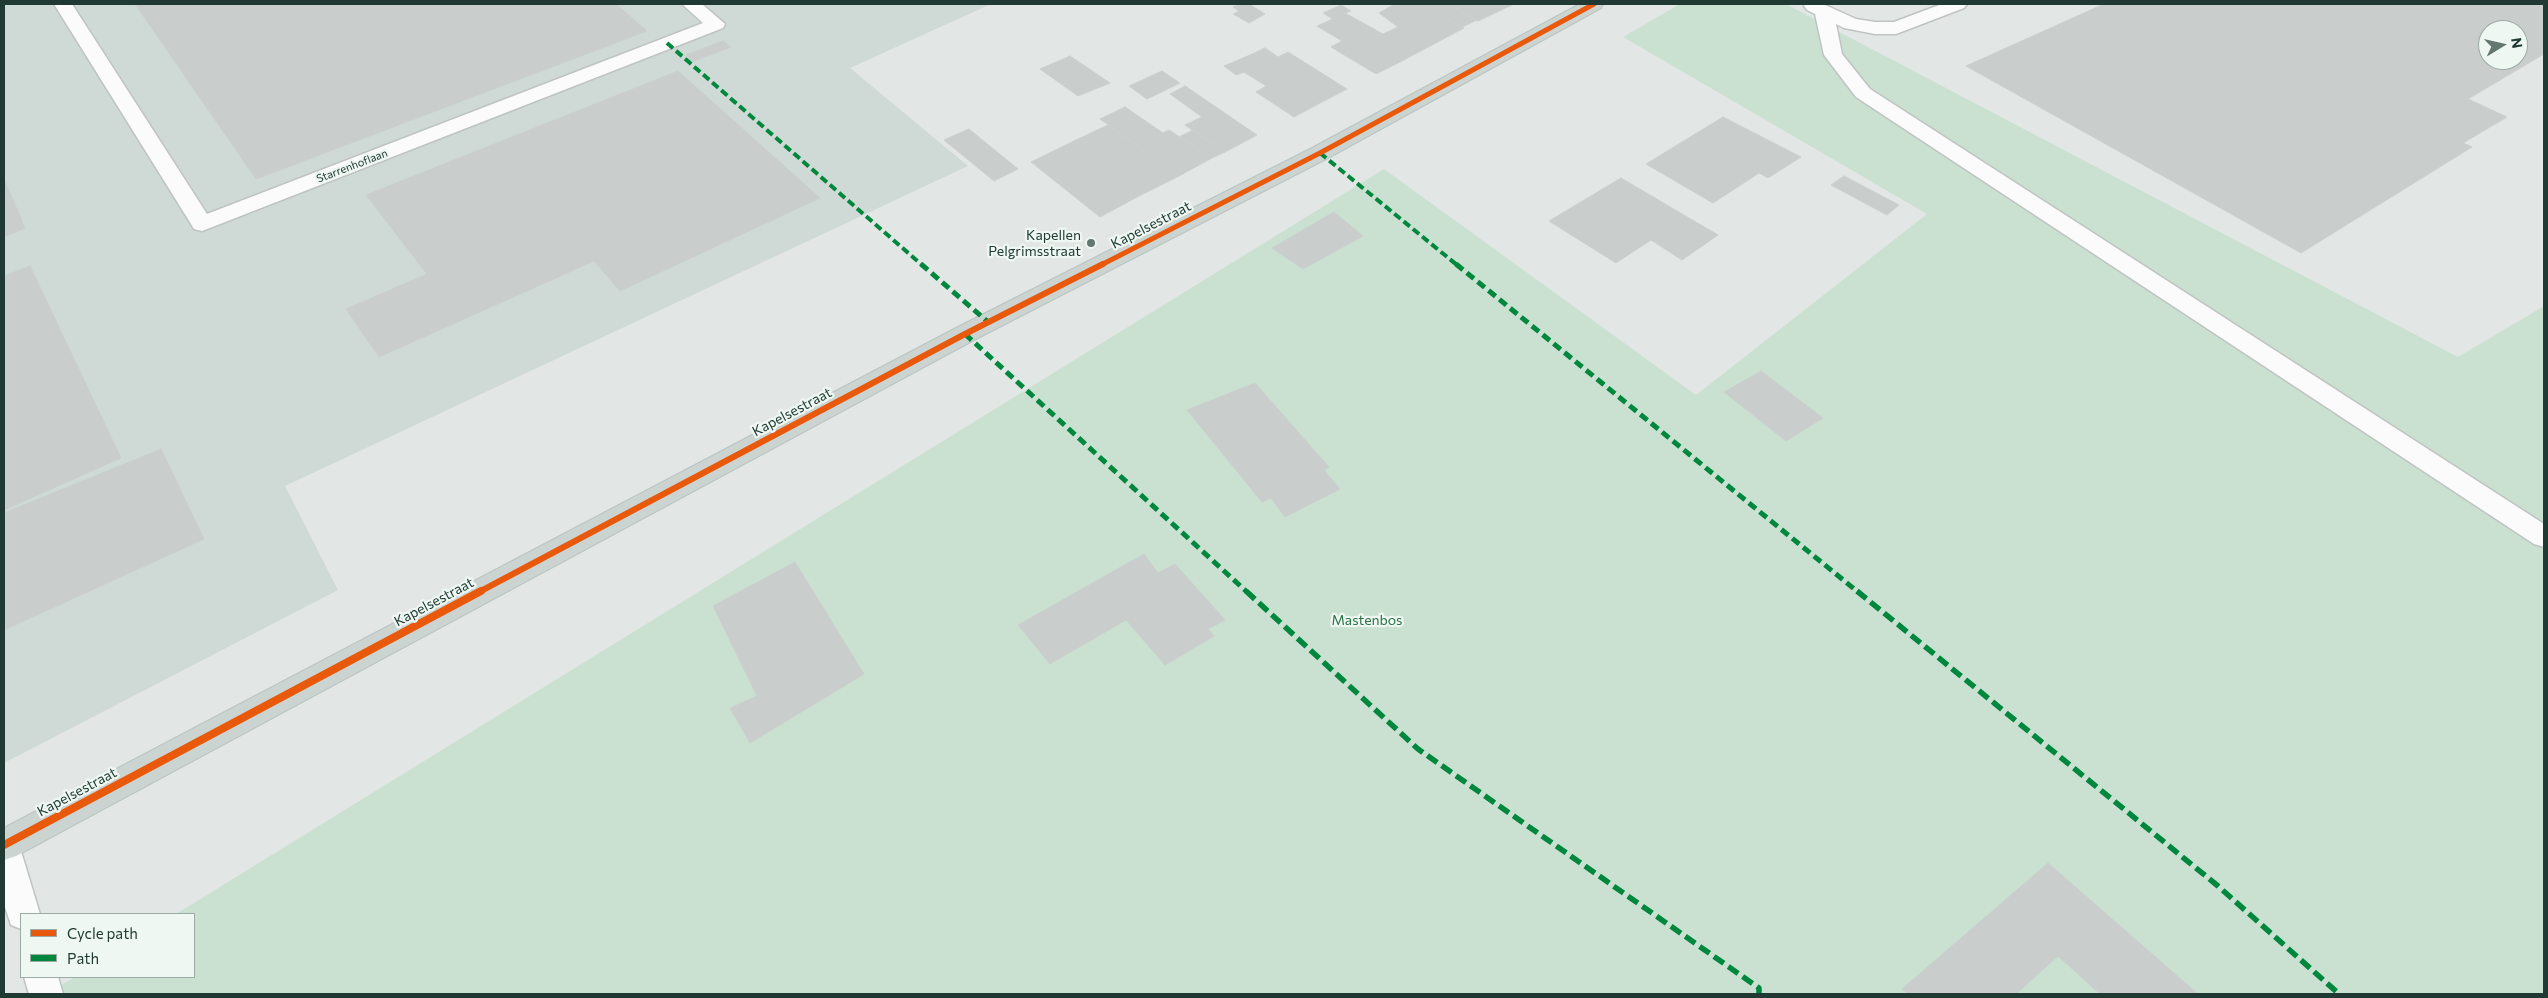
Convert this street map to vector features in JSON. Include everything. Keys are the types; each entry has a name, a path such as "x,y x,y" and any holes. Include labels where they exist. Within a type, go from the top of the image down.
{"main road":[{"name":"Kapelsestraat","path":"4,846 965,334 1320,152 1594,4"}],"lane":[{"name":"Starrenhoflaan","path":"63,4 202,224 716,24 691,4"},
{"path":"1817,8 1851,24 1875,28 1896,28 1958,4"},
{"path":"1817,8 1833,55 1863,94 2544,538"},
{"path":"4,846 23,913"},
{"path":"41,978 46,994"}],"shaded area":[{"path":"4,4 991,4 850,68 968,166 285,486 338,590 4,763"}],"green space":[{"name":"Mastenbos","path":"1680,4 1786,4 2458,357 2544,306 2544,994 46,994 73,978 195,978 195,913 178,913 1384,169 1696,395 1927,214 1623,37"}],"building":[{"path":"135,4 616,4 647,31 256,179"},
{"path":"1240,4 1249,4 1265,14 1249,23 1233,14 1239,11 1233,7"},
{"path":"1395,4 1421,4 1464,28 1432,45 1398,27 1379,13"},
{"path":"1421,4 1447,4 1477,20 1462,27"},
{"path":"1447,4 1514,4 1478,21"},
{"path":"2104,4 2544,4 2544,54 2528,63 2528,20 2478,20 2478,70 2517,70 2468,99 2507,117 2463,143 2472,147 2301,253 1966,66"},
{"path":"1341,5 1351,11 1345,13 1383,34 1398,27 1432,45 1402,61 1323,13"},
{"path":"1333,19 1402,61 1376,74 1331,47 1342,41 1317,26"},
{"path":"723,41 731,47 692,62 686,55"},
{"path":"1265,48 1278,57 1288,52 1347,89 1322,102 1250,55"},
{"path":"1250,55 1322,102 1294,117 1256,92 1266,86 1244,72 1236,75 1224,66"},
{"path":"1070,56 1110,83 1078,96 1040,69"},
{"path":"678,71 820,198 620,291 594,261 379,357 346,309 427,274 366,195"},
{"path":"1162,71 1180,83 1147,99 1129,86"},
{"path":"1185,86 1257,135 1225,152 1185,125 1202,117 1170,94"},
{"path":"1125,107 1163,133 1169,130 1212,158 1179,176 1100,119"},
{"path":"1723,117 1801,157 1768,178 1759,173 1713,203 1646,164"},
{"path":"1108,125 1179,176 1141,195 1074,141"},
{"path":"969,129 1018,169 994,181 944,140"},
{"path":"1193,130 1225,152 1212,158 1179,137"},
{"path":"1074,141 1141,195 1100,217 1031,162"},
{"path":"1844,176 1899,205 1887,215 1831,185"},
{"path":"1621,178 1718,235 1682,260 1651,240 1616,263 1549,221"},
{"path":"4,179 25,228 4,237"},
{"path":"1334,212 1363,236 1303,269 1272,248"},
{"path":"30,266 121,458 4,510 4,276"},
{"path":"1761,371 1823,418 1786,441 1724,392"},
{"path":"1255,383 1329,467 1324,470 1340,489 1285,517 1271,498 1262,502 1187,410"},
{"path":"161,449 204,539 4,630 4,513"},
{"path":"1144,554 1158,573 1175,564 1225,620 1208,629 1214,636 1165,665 1126,620 1050,664 1018,625"},
{"path":"795,562 864,674 750,743 730,708 757,696 713,606"},
{"path":"2048,863 2198,994 2100,994 2058,956 2016,994 1908,994 1902,989"}],"marked path":[{"path":"667,43 988,322"},
{"path":"1320,153 2218,886 2339,994"},
{"path":"965,334 1418,749 1759,988 1759,994"}],"cycle path":[{"path":"4,845 965,334 1320,153 1594,4"}],"place":[{"name":"Kapellen Pelgrimsstraat","path":"1091,243"}]}
